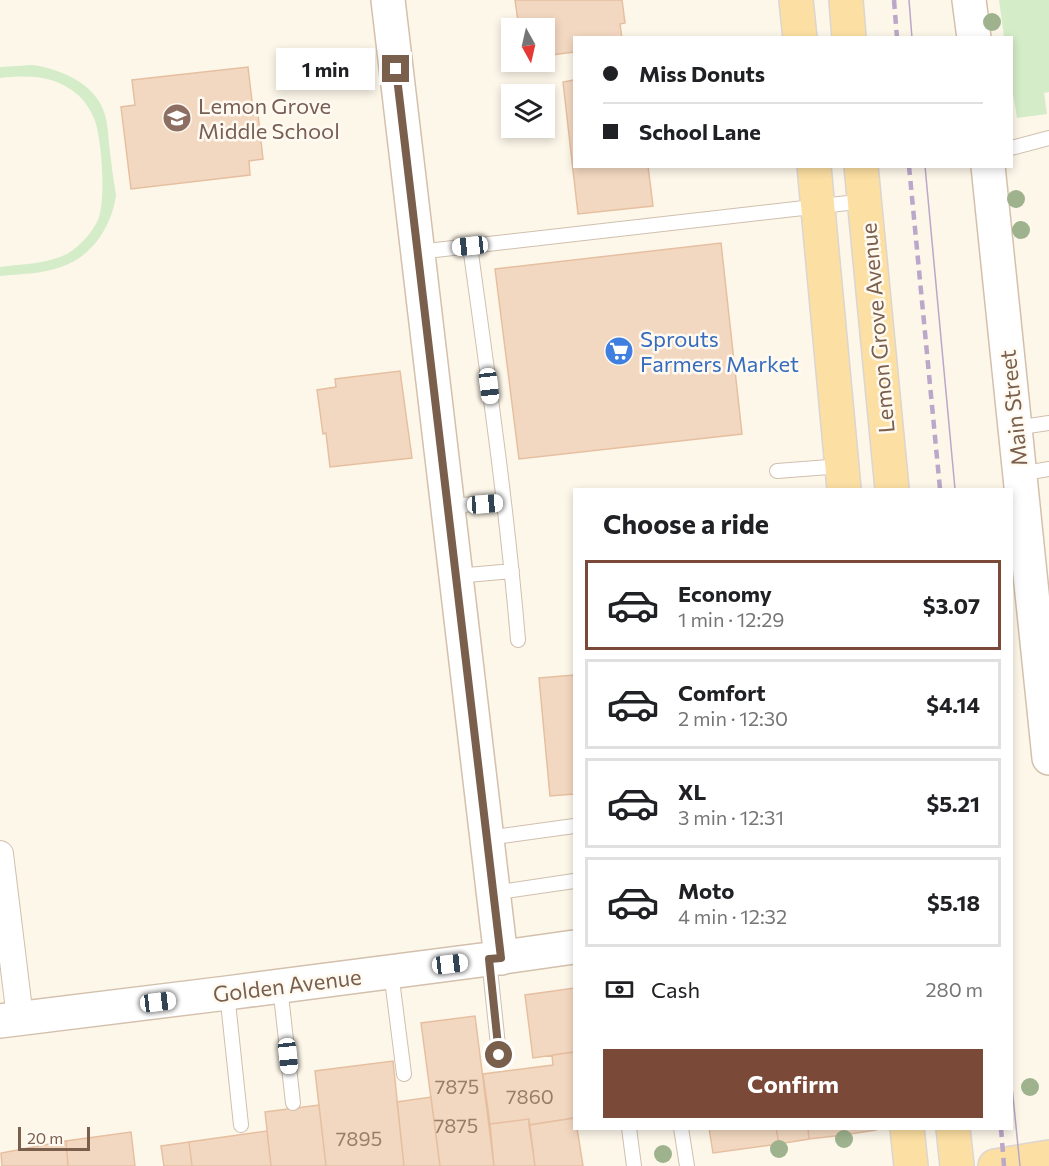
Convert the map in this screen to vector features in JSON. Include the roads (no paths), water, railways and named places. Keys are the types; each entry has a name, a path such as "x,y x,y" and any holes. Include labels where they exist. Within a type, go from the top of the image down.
{"main road":[{"path":"796,0 800,36"},
{"path":"846,0 849,36"},
{"path":"814,168 843,478"},
{"name":"Lemon Grove Avenue","path":"861,168 892,488"},
{"path":"907,1130 910,1166"},
{"path":"953,1130 957,1166"},
{"path":"995,1166 1049,1157"}],"street":[{"path":"388,0 493,893 495,959"},
{"path":"969,0 974,36"},
{"name":"Main Street","path":"988,168 1016,428 1035,471 1049,758"},
{"path":"0,854 10,1019"},
{"name":"Golden Avenue","path":"10,1019 495,959 573,947"}],"lane":[{"path":"1013,147 1049,138"},
{"path":"418,252 865,201"},
{"path":"470,246 504,502 518,640"},
{"path":"1016,428 1049,423"},
{"path":"777,471 843,478"},
{"path":"447,506 504,502"},
{"path":"456,576 512,571"},
{"path":"486,838 573,826"},
{"path":"493,893 573,881"},
{"path":"495,959 499,1055"},
{"path":"391,972 404,1074"},
{"path":"280,986 293,1103"},
{"path":"227,993 242,1125"},
{"path":"629,1130 634,1166"},
{"path":"681,1130 687,1166"}],"tram line":[{"path":"909,0 912,36"},
{"path":"925,168 955,488"},
{"path":"1013,1097 1020,1166"}],"railway":[{"path":"894,0 897,36"},
{"path":"909,168 940,488"},
{"path":"1001,1130 1004,1166"}],"place":[{"name":"Lemon Grove Middle School","path":"177,118"},
{"name":"Sprouts Farmers Market","path":"619,351"}]}
